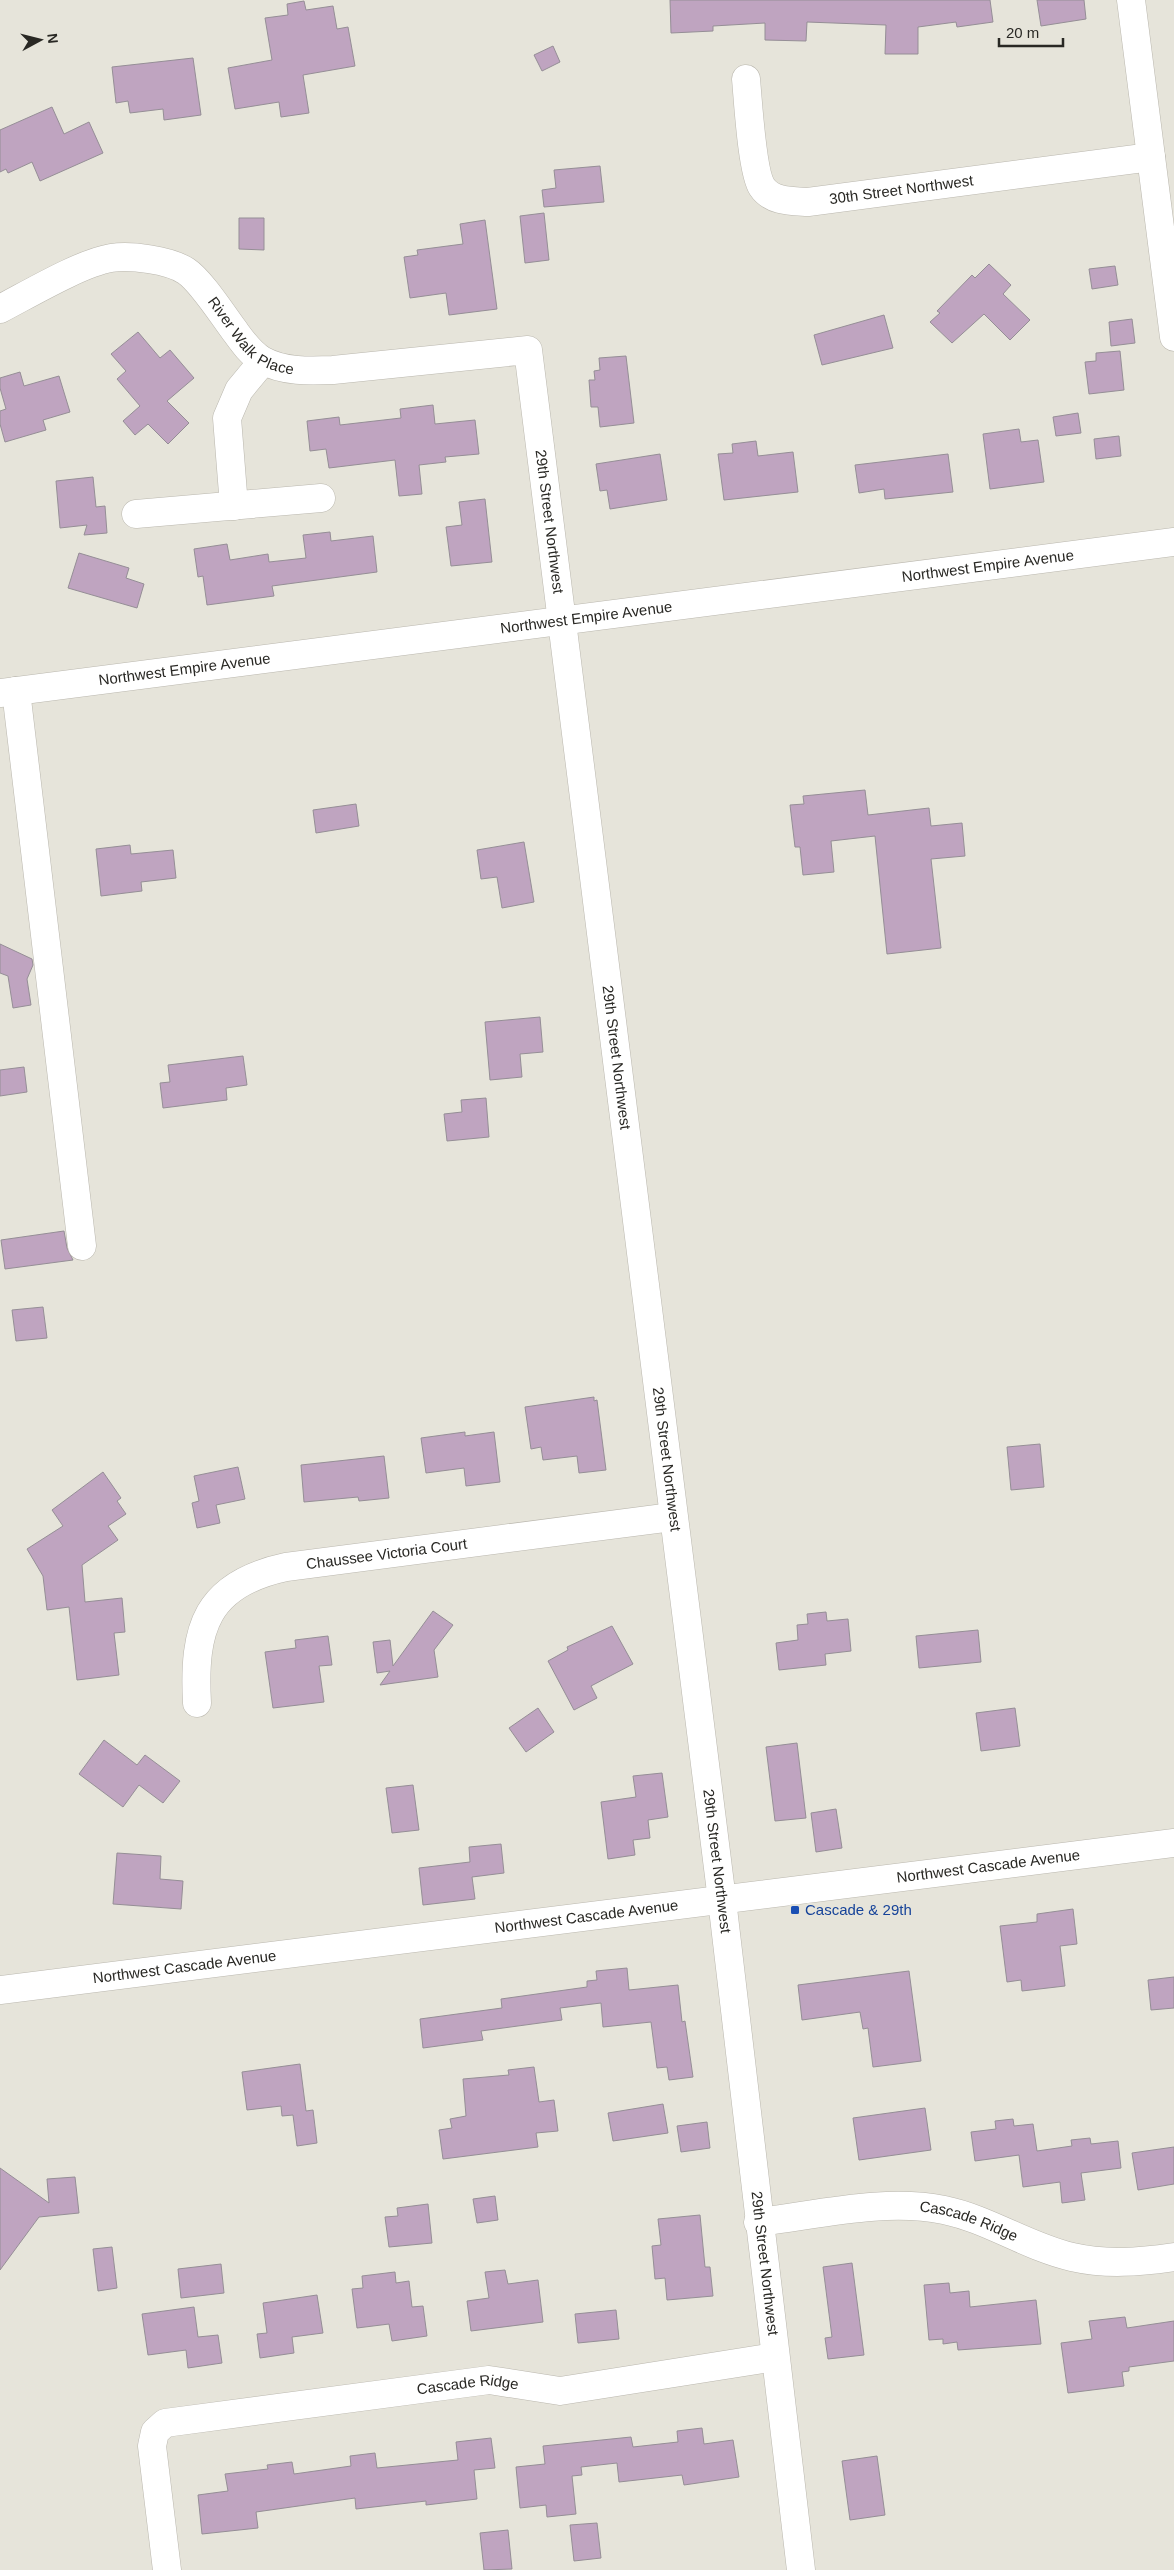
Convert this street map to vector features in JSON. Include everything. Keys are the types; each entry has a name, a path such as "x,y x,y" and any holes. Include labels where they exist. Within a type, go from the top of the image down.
{"street":[{"path":"1131,0 1174,337"},
{"name":"30th Street Northwest","path":"746,79 755,158 762,187 780,200 808,202 1151,157"},
{"name":"River Walk Place","path":"0,308 86,266 111,258 137,258 161,262 186,271 204,290 251,352 263,361 284,368 309,371 528,350"},
{"name":"29th Street Northwest","path":"528,350 672,1517 722,1900 758,2222 801,2570"},
{"path":"234,506 227,418 238,390 263,361"},
{"path":"136,514 320,498"},
{"name":"Northwest Empire Avenue","path":"8,692 1174,542"},
{"path":"8,692 82,1246"},
{"name":"Chaussee Victoria Court","path":"197,1703 196,1669 201,1634 212,1608 235,1584 260,1572 286,1567 672,1517"},
{"name":"Northwest Cascade Avenue","path":"0,1990 1174,1842"},
{"name":"Cascade Ridge","path":"758,2222 891,2205 923,2206 969,2217 1070,2257 1097,2262 1129,2263 1174,2257"},
{"name":"Cascade Ridge","path":"167,2570 152,2446 155,2432 160,2426 171,2422 488,2380 560,2391 775,2357"}],"building":[{"path":"670,0 990,0 993,22 957,27 956,22 918,27 918,54 885,54 886,25 807,22 806,41 765,40 765,23 713,26 713,31 671,33"},
{"path":"1037,0 1084,0 1086,19 1041,26"},
{"path":"304,1 306,10 333,6 337,29 348,27 355,66 303,75 309,113 281,117 279,102 235,109 228,68 272,60 265,18 288,15 287,4"},
{"path":"553,46 560,62 542,71 534,55"},
{"path":"193,58 201,115 164,120 163,109 130,113 128,101 116,103 112,67"},
{"path":"52,107 64,134 89,122 103,153 40,181 32,162 8,173 6,169 0,172 0,130"},
{"path":"600,166 604,202 544,207 542,190 556,188 554,170"},
{"path":"544,213 549,260 525,263 520,216"},
{"path":"239,218 264,218 264,250 239,249"},
{"path":"485,220 497,309 449,315 446,293 410,298 404,257 418,255 417,250 463,244 460,224"},
{"path":"989,264 1011,285 1003,294 1030,320 1010,340 984,314 952,343 930,322 940,313 937,311 972,275 975,278"},
{"path":"1115,266 1118,285 1092,289 1089,269"},
{"path":"884,315 893,348 822,365 814,335"},
{"path":"1132,319 1135,343 1111,346 1109,322"},
{"path":"138,332 160,358 170,350 194,378 167,401 189,423 168,444 148,424 135,435 123,421 140,406 117,379 126,371 111,354"},
{"path":"1120,351 1124,390 1089,394 1085,362 1096,361 1096,353"},
{"path":"626,356 634,423 600,427 598,407 591,407 589,380 595,380 594,371 600,370 599,358"},
{"path":"20,372 24,386 59,376 70,412 43,420 46,430 5,442 0,424 0,411 6,409 0,388 0,378"},
{"path":"433,405 435,424 475,420 479,454 445,457 446,462 419,465 422,494 399,496 395,460 329,468 326,449 310,451 307,421 339,417 340,425 401,418 400,409"},
{"path":"1078,413 1081,433 1056,436 1053,417"},
{"path":"1019,429 1021,442 1038,440 1044,482 990,489 983,434"},
{"path":"1119,436 1121,456 1096,459 1094,439"},
{"path":"756,441 758,456 793,452 798,492 724,500 718,454 733,453 732,444"},
{"path":"660,454 667,500 610,509 607,490 600,491 596,464"},
{"path":"948,454 953,492 885,499 884,489 859,493 855,465"},
{"path":"93,477 96,507 105,506 107,533 84,535 87,525 60,528 56,481"},
{"path":"485,499 492,562 451,566 446,527 462,525 459,502"},
{"path":"330,532 331,541 373,536 377,572 272,586 274,596 207,605 203,576 198,577 194,549 227,544 230,560 268,554 269,562 306,558 303,535"},
{"path":"79,553 129,568 126,578 144,584 137,608 68,588"},
{"path":"865,790 868,815 929,808 931,826 962,823 965,856 931,859 941,948 887,954 875,836 831,841 834,872 803,875 800,847 795,847 790,805 804,804 803,796"},
{"path":"356,804 359,826 316,833 313,810"},
{"path":"524,842 534,902 502,908 497,877 481,879 477,850"},
{"path":"130,845 131,854 173,850 176,878 141,882 142,891 101,896 96,849"},
{"path":"0,944 32,959 33,965 27,979 31,1005 13,1008 8,976 0,973"},
{"path":"540,1017 543,1052 520,1054 522,1077 490,1080 485,1022"},
{"path":"243,1056 247,1085 226,1088 227,1100 163,1108 160,1083 170,1082 168,1065"},
{"path":"24,1067 27,1092 0,1096 0,1070"},
{"path":"486,1098 489,1137 447,1141 444,1114 462,1112 461,1100"},
{"path":"64,1231 67,1248 73,1260 5,1269 1,1240"},
{"path":"43,1307 47,1338 16,1341 12,1310"},
{"path":"594,1397 594,1401 597,1400 606,1470 579,1473 577,1456 543,1460 541,1447 531,1449 525,1407"},
{"path":"465,1432 465,1436 494,1432 500,1482 466,1486 464,1468 426,1473 421,1438"},
{"path":"1040,1444 1044,1487 1011,1490 1007,1447"},
{"path":"384,1456 389,1498 359,1501 358,1497 304,1502 301,1465"},
{"path":"238,1467 245,1499 216,1505 220,1523 197,1528 192,1503 199,1501 194,1476"},
{"path":"103,1472 121,1498 117,1501 126,1514 108,1526 118,1540 82,1565 85,1602 122,1598 125,1632 114,1633 119,1675 77,1680 69,1607 47,1610 43,1576 27,1549 63,1526 52,1510"},
{"path":"433,1611 453,1625 434,1650 438,1677 380,1685 390,1671 377,1673 373,1642 390,1640 393,1666"},
{"path":"826,1612 827,1621 848,1619 851,1651 825,1654 826,1665 779,1670 776,1643 798,1640 797,1625 808,1624 807,1614"},
{"path":"612,1626 633,1664 591,1686 597,1698 574,1710 548,1661 568,1650 567,1647"},
{"path":"978,1630 981,1662 919,1668 916,1636"},
{"path":"328,1636 332,1665 319,1666 324,1702 273,1708 265,1652 296,1648 295,1640"},
{"path":"538,1708 554,1732 526,1752 509,1728"},
{"path":"1015,1708 1020,1746 981,1751 976,1713"},
{"path":"104,1740 137,1765 145,1755 180,1781 163,1803 139,1785 123,1807 79,1774"},
{"path":"797,1743 806,1818 775,1821 766,1747"},
{"path":"662,1773 668,1817 648,1820 650,1838 633,1840 635,1855 608,1859 601,1802 636,1797 633,1776"},
{"path":"413,1785 419,1830 392,1833 386,1788"},
{"path":"836,1809 842,1848 816,1852 811,1813"},
{"path":"501,1844 504,1873 472,1877 475,1899 423,1905 419,1868 470,1862 469,1847"},
{"path":"117,1853 161,1856 160,1879 183,1881 181,1909 113,1904"},
{"path":"1073,1909 1077,1944 1060,1946 1065,1986 1022,1991 1021,1980 1007,1982 1000,1926 1037,1922 1037,1914"},
{"path":"627,1968 629,1990 678,1985 682,2022 685,2021 693,2077 669,2080 667,2067 657,2068 651,2022 603,2027 601,2003 560,2008 562,2020 481,2031 483,2040 423,2048 420,2019 502,2008 501,1999 587,1987 587,1981 597,1980 596,1971"},
{"path":"909,1971 921,2061 873,2067 868,2028 863,2029 860,2012 802,2020 798,1985"},
{"path":"1174,1977 1174,2008 1151,2010 1148,1980"},
{"path":"300,2064 306,2111 313,2110 317,2143 297,2146 293,2115 282,2116 281,2106 247,2110 242,2072"},
{"path":"534,2067 539,2102 554,2100 558,2131 536,2133 538,2147 443,2159 439,2130 452,2128 450,2119 466,2116 463,2079 509,2075 508,2070"},
{"path":"663,2104 668,2133 613,2141 608,2113"},
{"path":"925,2108 931,2150 859,2160 853,2118"},
{"path":"1013,2119 1014,2126 1033,2124 1037,2151 1072,2146 1071,2140 1090,2138 1091,2144 1118,2141 1121,2168 1081,2173 1085,2200 1062,2203 1060,2182 1023,2187 1019,2155 975,2161 971,2132 996,2129 995,2121"},
{"path":"707,2122 710,2148 681,2152 677,2126"},
{"path":"1174,2147 1174,2184 1138,2190 1132,2153"},
{"path":"0,2168 49,2203 47,2179 75,2177 79,2213 39,2217 0,2270"},
{"path":"495,2196 498,2220 477,2223 473,2199"},
{"path":"428,2204 432,2243 389,2247 385,2217 398,2216 397,2208"},
{"path":"700,2215 705,2267 710,2267 713,2296 667,2300 665,2278 655,2279 652,2246 661,2245 658,2219"},
{"path":"112,2247 117,2288 98,2291 93,2249"},
{"path":"852,2263 864,2355 828,2359 825,2338 832,2337 823,2267"},
{"path":"221,2264 224,2293 181,2298 178,2269"},
{"path":"505,2270 508,2284 538,2280 543,2322 471,2331 467,2301 489,2298 485,2272"},
{"path":"395,2272 396,2283 409,2281 412,2307 423,2306 427,2336 392,2341 389,2324 357,2328 352,2289 363,2288 362,2276"},
{"path":"949,2283 950,2293 969,2291 970,2307 1036,2300 1041,2344 958,2350 957,2342 943,2344 943,2339 929,2340 924,2285"},
{"path":"317,2295 323,2333 292,2337 294,2353 260,2358 257,2334 267,2333 263,2303"},
{"path":"194,2307 198,2337 218,2335 222,2363 188,2368 186,2350 148,2355 142,2314"},
{"path":"616,2310 619,2339 578,2343 575,2314"},
{"path":"1125,2317 1127,2328 1174,2321 1174,2361 1129,2367 1129,2371 1122,2372 1124,2386 1068,2393 1061,2343 1092,2339 1089,2321"},
{"path":"702,2428 704,2444 733,2440 739,2477 684,2485 682,2475 619,2482 617,2463 581,2467 582,2475 572,2476 576,2514 547,2517 546,2505 520,2508 516,2467 545,2464 543,2446 631,2437 633,2447 678,2442 677,2431"},
{"path":"491,2438 495,2468 474,2470 477,2499 426,2505 426,2501 356,2509 355,2498 256,2512 258,2528 202,2534 198,2495 228,2491 225,2474 268,2469 267,2465 292,2462 294,2474 351,2466 350,2456 375,2453 377,2468 458,2460 456,2442"},
{"path":"877,2456 885,2515 850,2520 842,2461"},
{"path":"597,2523 601,2558 574,2561 570,2525"},
{"path":"508,2530 512,2569 484,2570 480,2533"}],"place":[{"name":"Cascade & 29th","path":"795,1910"}]}
